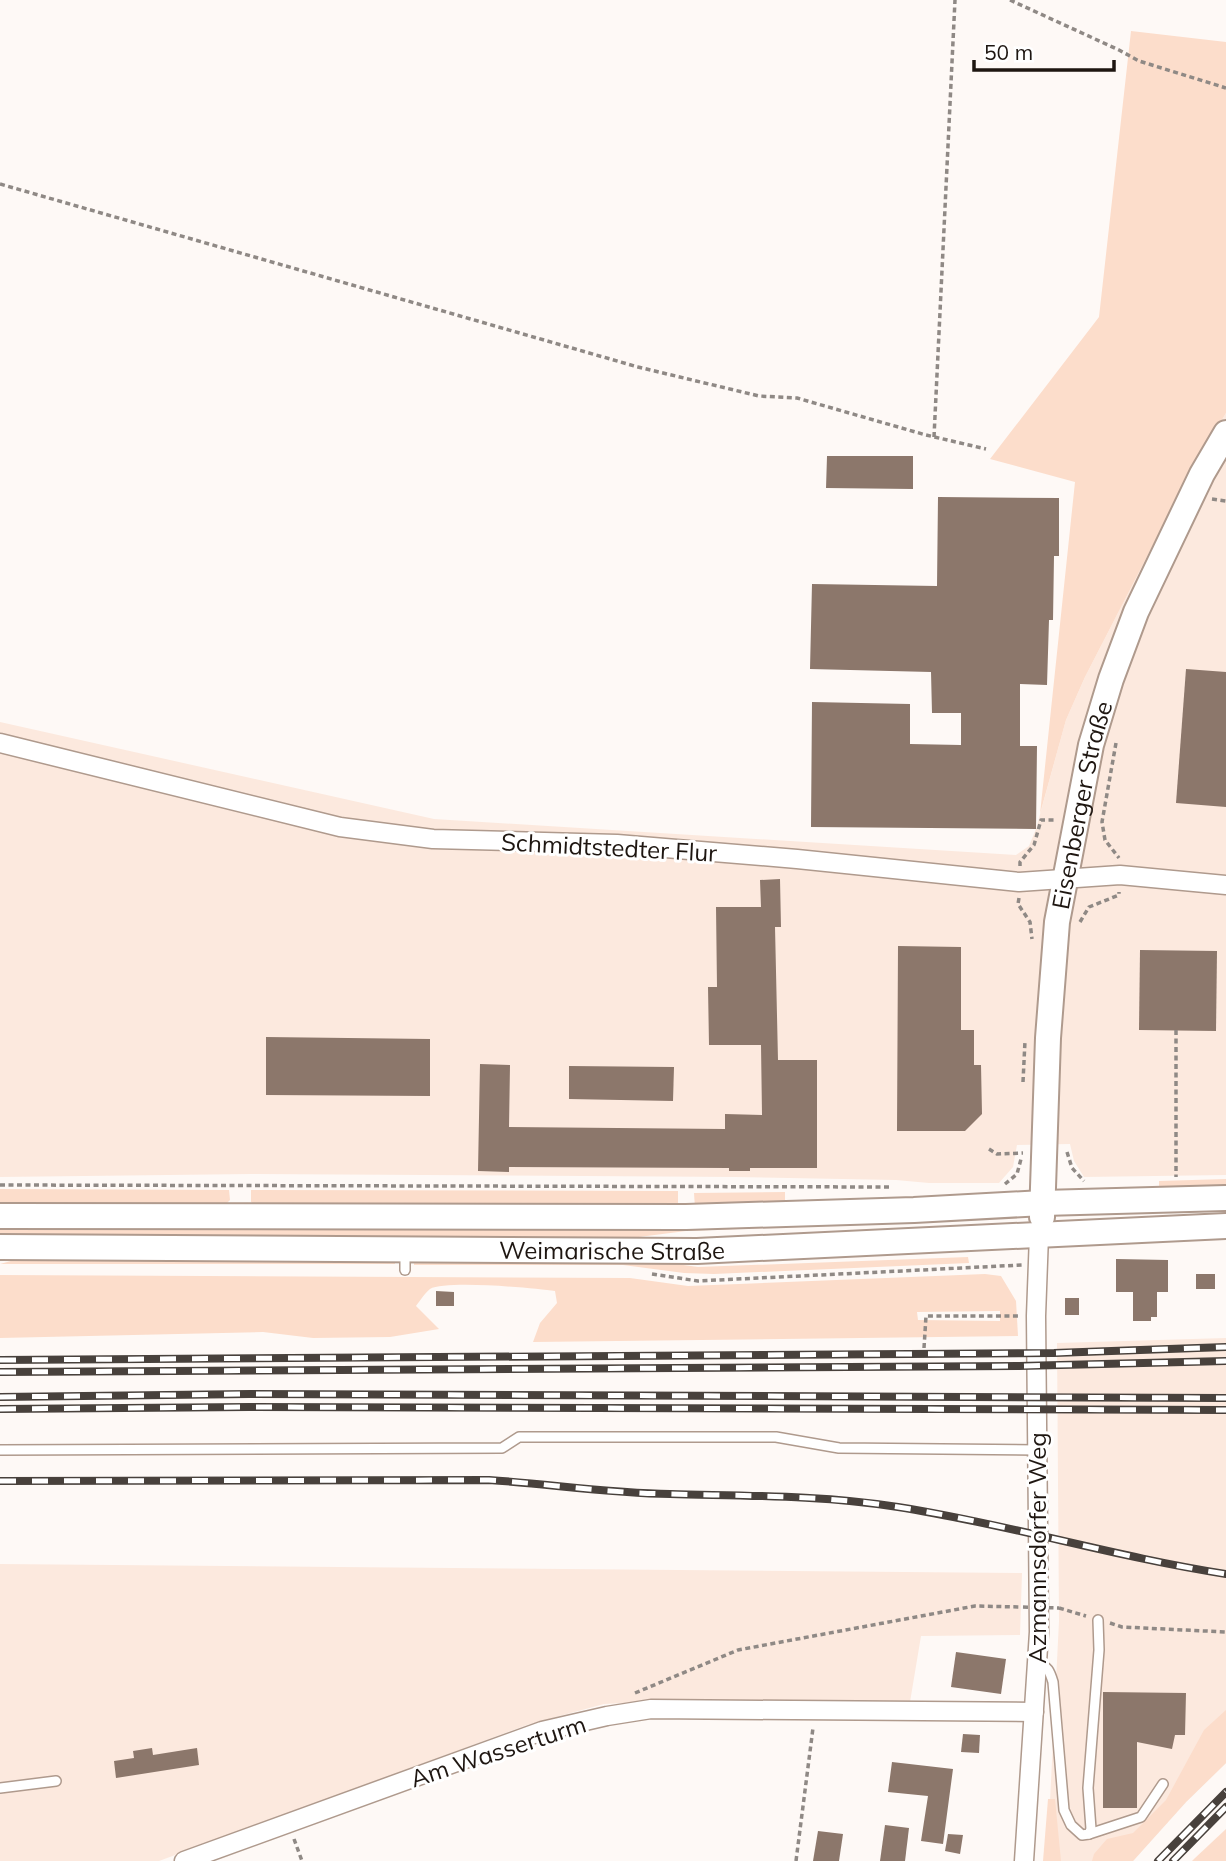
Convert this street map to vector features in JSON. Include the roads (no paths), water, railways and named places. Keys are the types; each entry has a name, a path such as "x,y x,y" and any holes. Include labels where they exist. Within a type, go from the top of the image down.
{"main road":[{"name":"Eisenberger Straße","path":"1039,1235 1044,1193 1050,1004 1057,922 1091,745 1127,635 1202,474 1226,433"},
{"name":"Weimarische Straße","path":"0,1216 686,1217 914,1210 1044,1193 1226,1198"},
{"name":"Weimarische Straße","path":"0,1247 405,1260 697,1251 1226,1226"}],"street":[{"name":"Schmidtstedter Flur","path":"0,743 340,827 433,839 617,844 810,860 1020,882 1120,875 1226,885"},
{"name":"Azmannsdorfer Weg","path":"1024,1861 1039,1623 1035,1316 1039,1235"},
{"name":"Am Wasserturm","path":"184,1861 541,1731 607,1716 651,1709 1034,1712"}],"lane":[{"path":"0,1450 502,1448 519,1437 776,1437 839,1448 1037,1450"},
{"path":"1089,1834 1091,1829 1088,1788 1099,1650 1098,1620"},
{"path":"1037,1665 1045,1666 1049,1670 1053,1682 1064,1810 1076,1830 1082,1835 1089,1834 1140,1817 1163,1784"},
{"path":"0,1788 56,1781"}],"railway":[{"path":"0,1360 1054,1353 1226,1347"},
{"path":"0,1372 1019,1366 1226,1361"},
{"path":"0,1397 250,1394 1226,1398"},
{"path":"0,1409 249,1407 1226,1410"},
{"path":"0,1481 489,1480 647,1493 841,1500 939,1514 1143,1559 1226,1574"},
{"path":"1158,1861 1226,1792"},
{"path":"1173,1861 1226,1807"}]}
